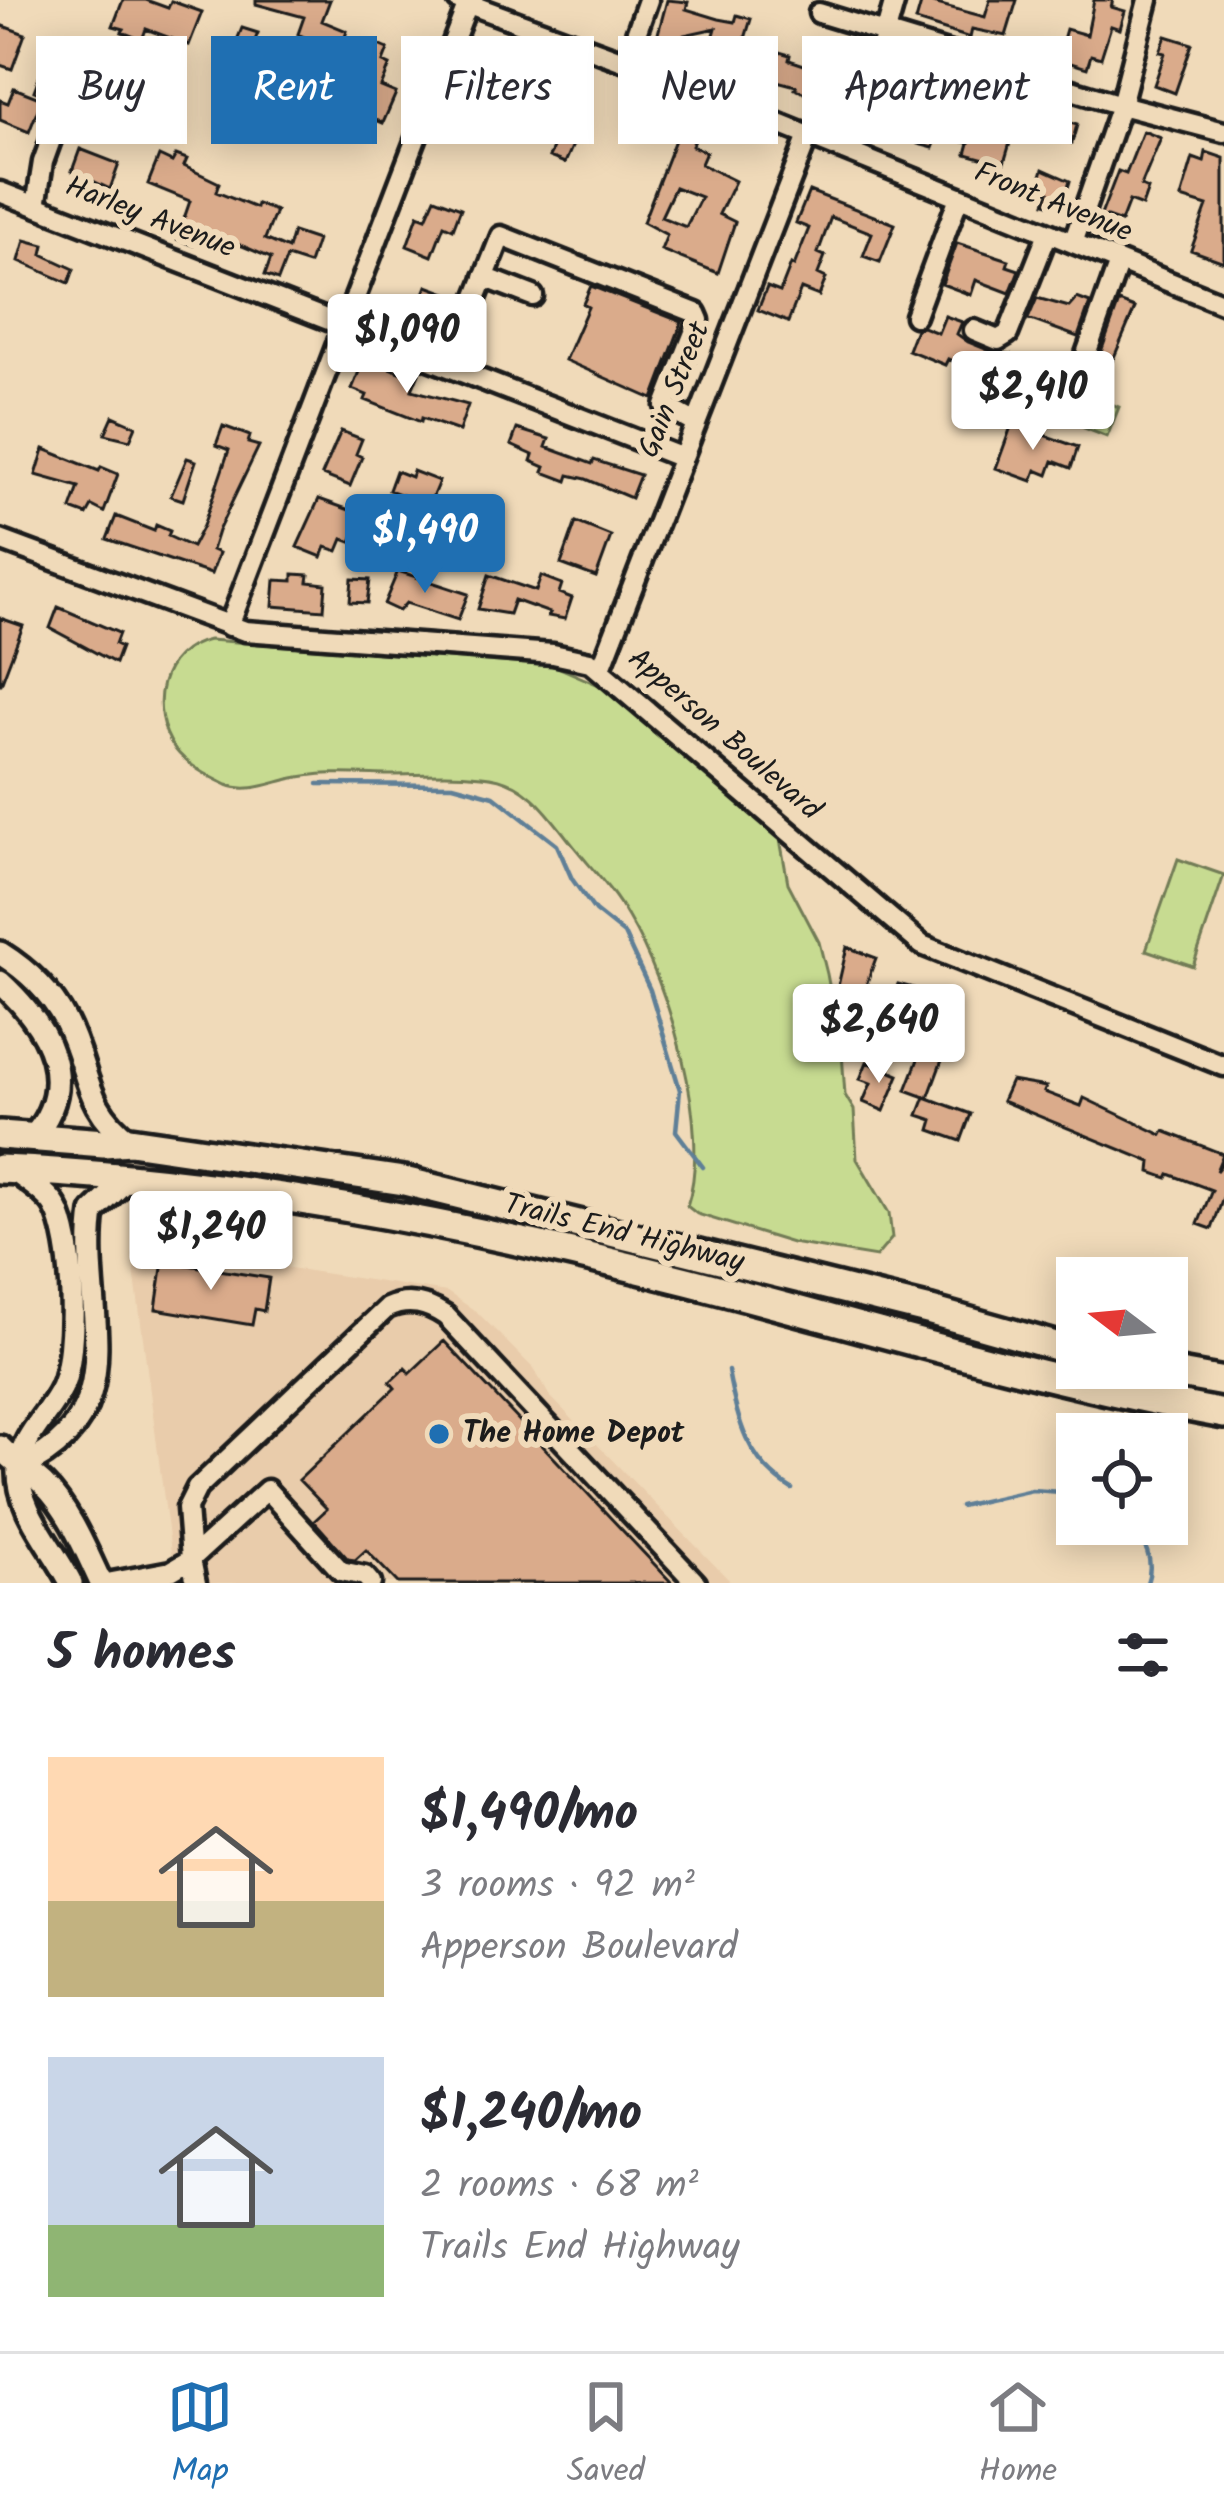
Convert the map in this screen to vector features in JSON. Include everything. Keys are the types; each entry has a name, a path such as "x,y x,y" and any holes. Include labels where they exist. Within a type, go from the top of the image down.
{"highway":[{"name":"Trails End Highway","path":"0,1136 130,1141 404,1181 1056,1346"},
{"name":"Trails End Highway","path":"7,1170 129,1177 259,1193 485,1234 1050,1377 1224,1414"},
{"path":"1188,1376 1224,1382"}],"main road":[{"path":"0,953 36,980 52,1000 66,1021 95,1106 130,1141"},
{"path":"0,982 30,1013 54,1059 56,1101 32,1138"},
{"path":"7,1170 54,1204 63,1226 74,1333 61,1390 29,1433 19,1468 25,1503 71,1583"},
{"path":"19,1468 49,1454 89,1394 97,1346 93,1212 129,1177"},
{"path":"0,1447 19,1468 45,1485 104,1583"}],"street":[{"path":"636,36 649,0"},
{"path":"853,153 895,0"},
{"path":"1073,243 1121,105 1148,0"},
{"path":"229,626 463,1"},
{"name":"Front Avenue","path":"463,1 618,59"},
{"path":"819,13 1224,132"},
{"path":"36,206 50,144"},
{"name":"Gain Street","path":"601,668 805,144"},
{"name":"Front Avenue","path":"829,144 1224,304"},
{"name":"Harley Avenue","path":"0,191 680,457"},
{"path":"915,316 959,197"},
{"path":"974,330 998,340 1008,334 1048,233"},
{"path":"449,366 501,236 732,327"},
{"path":"1076,382 1120,262"},
{"path":"484,277 533,296"},
{"path":"694,422 665,406 699,320 696,313"},
{"name":"Apperson Boulevard","path":"0,540 229,626 257,632 553,654 601,668 922,945 1224,1066"},
{"path":"196,1583 187,1508 197,1488 387,1308 407,1302 430,1306 446,1316 696,1583"},
{"path":"104,1583 171,1571 191,1559 267,1490 341,1571 364,1576 371,1583"}],"shaded area":[{"path":"140,1245 447,1292 477,1312 534,1369 549,1395 732,1583 175,1583 132,1254"}],"green space":[{"path":"1096,398 1119,407 1107,437 1084,428"},
{"path":"209,640 555,666 610,690 780,839 788,883 819,942 827,974 845,1095 854,1110 857,1159 889,1213 892,1238 876,1257 792,1243 697,1214 687,1206 694,1174 691,1099 658,980 616,898 527,793 504,780 452,774 327,774 242,788 220,782 186,760 175,749 161,717 163,684 179,656"},
{"path":"1178,859 1224,875 1193,966 1146,950"}],"building":[{"path":"123,0 146,0 168,8 171,1 202,12 189,45 187,36 165,36 146,29 143,36 132,36 113,26"},
{"path":"256,0 330,0 322,21 347,31 345,36 302,36 298,34 304,17 256,4"},
{"path":"667,0 688,2 686,9 719,19 735,22 737,15 751,19 746,36 714,36 716,28 657,36"},
{"path":"922,0 985,17 990,0 1017,0 1006,36 972,29 970,36 964,36 916,21"},
{"path":"1094,0 1113,0 1111,7 1125,11 1120,29 1111,26 1101,58 1091,55 1087,68 1072,63 1072,36 1064,36 1066,29 1087,35"},
{"path":"0,25 25,34 12,69 0,65"},
{"path":"242,28 258,33 257,36 239,36"},
{"path":"1166,36 1192,44 1175,93 1154,85"},
{"path":"377,44 388,49 383,62 390,65 381,87 396,93 383,123 377,120"},
{"path":"778,52 802,64 802,92 778,81"},
{"path":"14,88 36,97 29,132 0,120 0,100 8,103"},
{"path":"1143,131 1161,138 1141,186 1148,189 1142,206 1129,201 1121,222 1101,215 1118,171 1126,174"},
{"path":"555,144 573,144 565,163 549,157"},
{"path":"673,144 693,144 706,152 701,164 735,181 719,214 735,222 718,273 661,250 667,235 643,222","holes":["675,187 701,197 686,227 661,217"]},
{"path":"969,144 1010,144 1001,173 982,168 985,159 966,154"},
{"path":"80,149 119,164 110,189 72,171"},
{"path":"1206,152 1224,158 1224,262 1191,250 1207,206 1181,198 1193,158 1204,162"},
{"path":"176,155 187,159 184,166 219,183 216,192 276,211 265,239 288,249 293,232 317,240 309,264 287,257 278,280 265,275 271,258 245,247 199,229 193,245 177,239 190,201 148,184 159,156 172,162"},
{"path":"1043,169 1070,181 1062,208 1045,203 1049,192 1037,189"},
{"path":"809,191 895,224 880,262 863,256 872,233 831,217 818,253 825,256 818,274 826,278 819,296 801,289 788,322 758,310 767,287 780,292 791,264 794,266 809,228 796,223"},
{"path":"435,198 461,208 453,229 444,225 432,256 407,246 418,215 426,218"},
{"path":"25,240 44,245 42,254 74,269 69,283 19,261"},
{"path":"957,243 1009,260 1007,266 1019,270 1010,293 976,280 971,295 942,284"},
{"path":"427,286 446,293 437,316 418,309"},
{"path":"591,286 682,322 653,399 565,360 588,307 583,304"},
{"path":"1037,298 1069,307 1077,298 1090,303 1078,337 1028,319"},
{"path":"1119,302 1135,308 1100,390 1089,385"},
{"path":"945,316 962,322 957,334 968,342 1010,354 1006,364 1055,383 1051,394 1062,398 1056,415 1009,397 1012,389 974,370 948,359 945,365 908,350 916,329 938,333"},
{"path":"371,361 400,372 402,366 419,373 412,390 468,405 459,431 365,400 367,395 352,389 362,364 369,366"},
{"path":"113,416 136,426 130,440 105,434"},
{"path":"1012,424 1078,447 1071,468 1053,461 1048,475 1036,470 1032,481 996,468"},
{"path":"223,426 250,436 248,443 259,446 218,531 212,550 219,553 211,574 107,539 116,516 154,531 156,525 192,547 229,450 216,445"},
{"path":"517,429 549,439 546,447 640,475 631,498 586,479 569,475 567,481 543,472 545,467 531,461 533,455 511,445"},
{"path":"341,431 362,439 356,454 362,457 350,486 322,475"},
{"path":"44,449 118,474 104,512 92,506 87,515 71,509 79,487 36,475"},
{"path":"187,458 196,461 183,500 171,496"},
{"path":"396,471 411,477 413,471 439,481 429,505 389,490"},
{"path":"319,499 394,526 389,542 356,530 351,542 343,539 338,551 326,547 322,557 297,547"},
{"path":"459,508 476,513 469,534 452,528"},
{"path":"576,522 611,536 596,577 561,564"},
{"path":"398,571 468,594 458,620 406,603 399,611 384,604"},
{"path":"293,574 309,575 308,582 326,584 324,610 273,606 275,580 293,581"},
{"path":"489,575 536,591 541,576 562,584 559,593 572,598 565,619 514,600 509,614 478,609"},
{"path":"352,579 370,580 367,603 350,602"},
{"path":"58,607 119,633 115,644 121,647 115,663 50,628"},
{"path":"0,618 23,626 1,684 0,684"},
{"path":"847,947 876,958 859,1004 836,995"},
{"path":"898,984 928,992 922,1008 910,1004 906,1014 889,1007"},
{"path":"924,1044 945,1052 928,1098 906,1090"},
{"path":"867,1062 899,1075 884,1111 863,1102 871,1083 860,1079"},
{"path":"1011,1081 1046,1087 1044,1092 1081,1106 1084,1098 1162,1135 1164,1131 1223,1154 1216,1171 1224,1161 1224,1195 1212,1229 1198,1224 1212,1190 1150,1172 1151,1162 1002,1101"},
{"path":"925,1097 971,1114 961,1141 930,1130 933,1120 918,1115"},
{"path":"163,1261 269,1278 264,1311 255,1309 252,1325 156,1309"},
{"name":"The Home Depot","path":"444,1341 672,1583 398,1583 366,1550 355,1560 348,1559 314,1521 327,1509 299,1480 395,1388 390,1382 405,1368 410,1373"}],"waterway":[{"path":"318,784 453,785 494,796 557,845 572,879 595,911 624,934 650,990 680,1090 676,1131 703,1167"},
{"path":"728,1371 735,1406 754,1453 792,1489"},
{"path":"960,1506 1032,1490 1056,1492"},
{"path":"1144,1545 1150,1567 1147,1583"}],"place":[{"name":"The Home Depot","path":"439,1434"}]}
